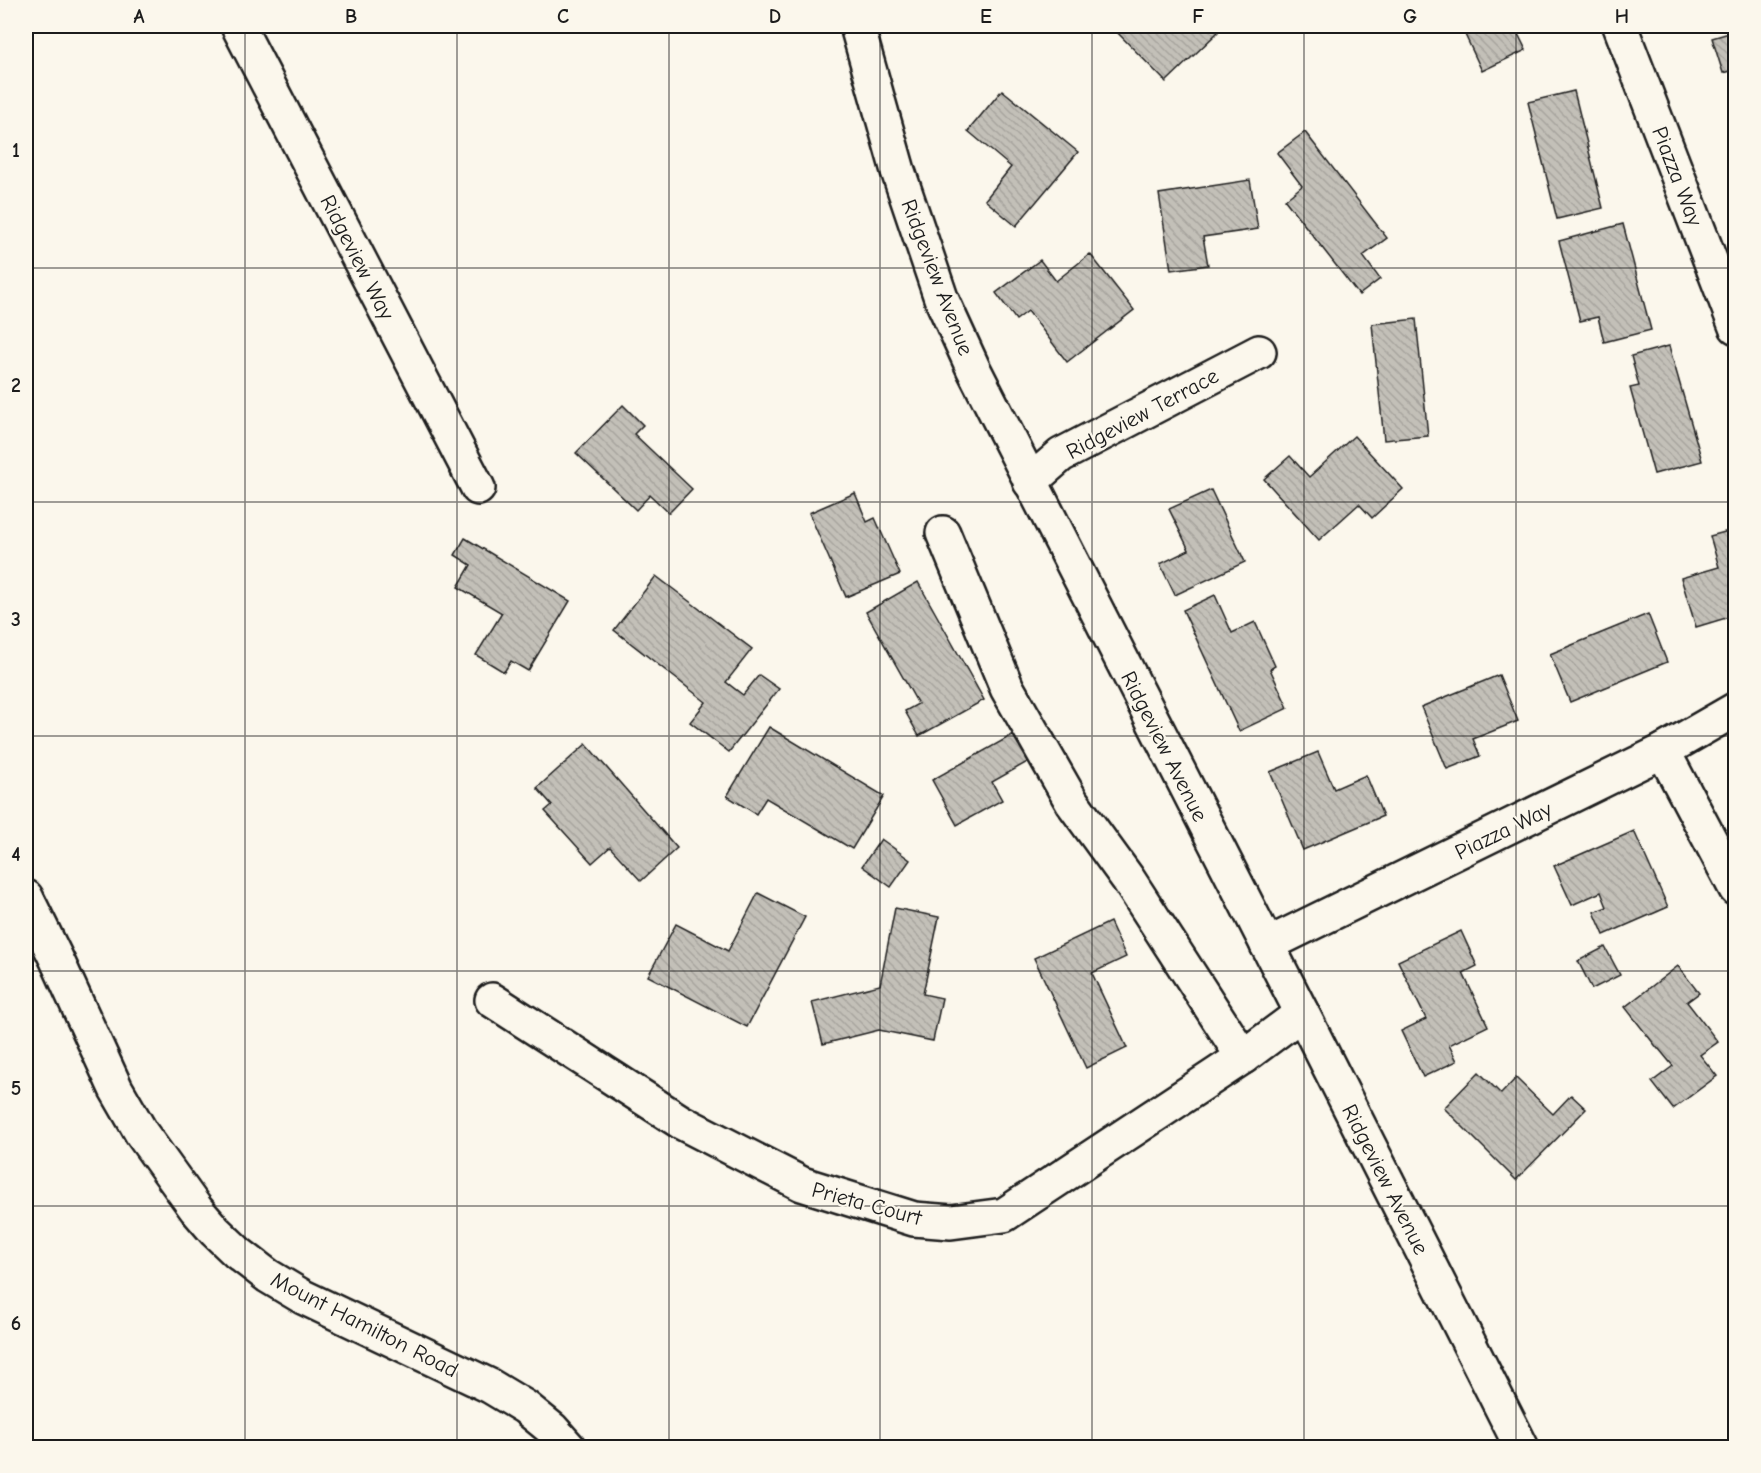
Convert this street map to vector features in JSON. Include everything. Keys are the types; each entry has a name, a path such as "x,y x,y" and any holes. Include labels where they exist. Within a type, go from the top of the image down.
{"street":[{"name":"Ridgeview Way","path":"238,26 478,488"},
{"name":"Ridgeview Avenue","path":"857,26 898,171 941,298 973,369 1522,1448"},
{"name":"Piazza Way","path":"1620,26 1736,327"},
{"name":"Ridgeview Terrace","path":"1030,482 1061,455 1259,352"},
{"path":"943,533 1006,688 1072,802 1128,879 1243,1057"},
{"name":"Piazza Way","path":"1267,945 1664,751 1736,709"},
{"path":"1664,751 1736,889"},
{"name":"Mount Hamilton Road","path":"26,897 116,1089 136,1125 167,1171 215,1231 238,1253 268,1276 303,1297 490,1386 525,1407 552,1429 569,1448"},
{"name":"Prieta Court","path":"492,1000 681,1122 802,1184 915,1219 951,1222 1004,1215 1243,1057 1302,1013"}],"building":[{"path":"1111,26 1211,26 1218,32 1166,82"},
{"path":"1461,26 1514,26 1526,50 1482,71"},
{"path":"1736,31 1736,69 1723,73 1712,38"},
{"path":"1002,90 1078,152 1016,226 985,200 1011,167 968,131"},
{"path":"1574,91 1603,208 1557,219 1528,102"},
{"path":"1305,132 1387,238 1363,256 1380,279 1359,295 1285,200 1302,186 1277,153"},
{"path":"1250,180 1258,229 1203,237 1208,265 1171,270 1159,194"},
{"path":"1623,224 1651,330 1604,342 1598,317 1580,321 1559,241"},
{"path":"1090,254 1134,310 1067,362 1028,311 1016,320 996,293 1040,260 1056,281"},
{"path":"1416,319 1428,436 1384,440 1372,324"},
{"path":"1669,346 1702,461 1654,474 1630,388 1639,386 1631,356"},
{"path":"623,405 643,425 634,434 692,489 669,513 650,495 636,510 576,453"},
{"path":"1354,436 1403,489 1372,518 1359,504 1319,540 1264,479 1290,456 1309,477"},
{"path":"1211,490 1245,562 1175,595 1160,564 1189,550 1169,509"},
{"path":"855,493 867,522 875,518 900,574 846,597 809,513"},
{"path":"1736,529 1736,615 1696,627 1681,578 1719,567 1710,536"},
{"path":"465,538 570,601 528,671 511,661 504,672 476,655 502,613 458,587 471,565 455,555"},
{"path":"656,576 752,649 726,682 743,695 759,675 779,689 729,752 690,722 706,702 614,630"},
{"path":"918,582 984,700 919,736 905,711 918,704 866,612"},
{"path":"1215,595 1232,633 1255,622 1275,666 1270,669 1288,708 1239,731 1183,610"},
{"path":"1648,614 1667,662 1570,702 1550,654"},
{"path":"1499,675 1518,721 1473,739 1480,756 1447,769 1421,707"},
{"path":"769,727 884,796 852,849 766,798 756,814 727,796"},
{"path":"1016,733 1031,760 992,782 1002,800 957,825 932,780"},
{"path":"586,744 677,848 641,881 610,847 592,863 545,811 552,805 537,788"},
{"path":"1318,752 1334,789 1366,775 1383,816 1303,850 1270,772"},
{"path":"1634,831 1668,907 1604,935 1594,912 1607,907 1601,892 1572,905 1554,866"},
{"path":"881,839 910,860 891,887 862,866"},
{"path":"758,893 805,917 747,1027 648,976 676,924 728,951"},
{"path":"895,908 939,917 923,994 942,998 933,1041 879,1030 823,1044 812,1002 880,985"},
{"path":"1110,922 1126,957 1092,973 1127,1048 1086,1068 1034,958"},
{"path":"1461,931 1477,966 1463,973 1488,1026 1449,1045 1457,1061 1423,1077 1401,1031 1426,1019 1398,961"},
{"path":"1605,947 1620,975 1592,989 1578,961"},
{"path":"1678,966 1699,993 1687,1002 1718,1042 1700,1055 1717,1076 1673,1109 1652,1082 1673,1066 1625,1007"},
{"path":"1479,1072 1501,1094 1516,1078 1553,1114 1571,1095 1586,1109 1516,1180 1444,1108"}]}
